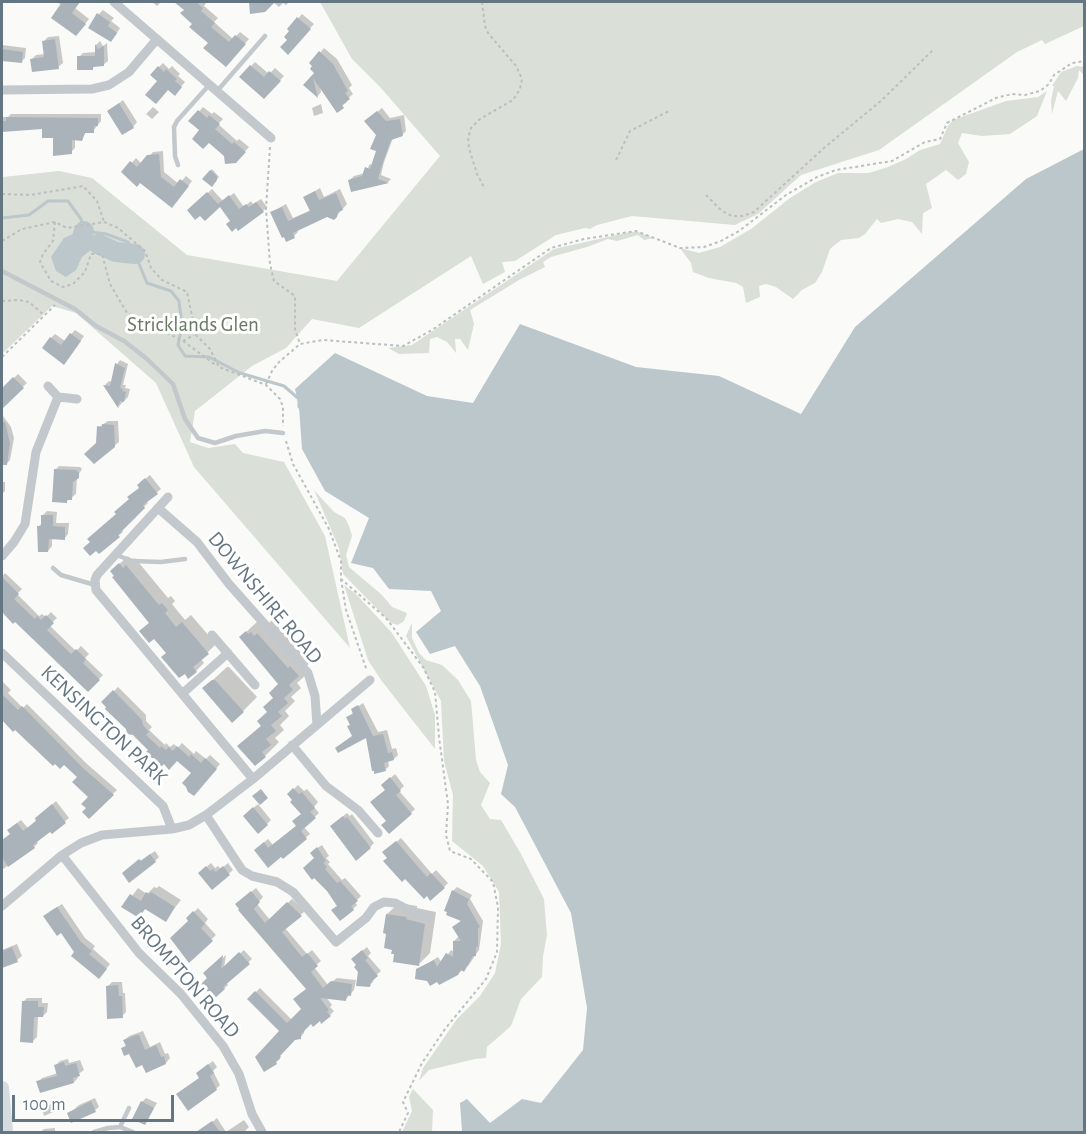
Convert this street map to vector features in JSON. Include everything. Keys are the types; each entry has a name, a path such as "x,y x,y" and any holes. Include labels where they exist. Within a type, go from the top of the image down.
{"street":[{"path":"118,3 270,138"},
{"path":"2,90 92,89 109,85 129,72 158,39"},
{"path":"48,386 58,397 77,399"},
{"path":"2,556 14,543 25,524 36,452 58,397"},
{"path":"168,497 97,575 95,585 101,598 132,632 253,779"},
{"name":"DOWNSHIRE ROAD","path":"158,508 197,542 229,584 308,673 315,696 317,725"},
{"path":"212,635 255,685"},
{"name":"KENSINGTON PARK","path":"2,653 164,806 172,829"},
{"path":"183,693 228,653"},
{"path":"2,906 62,855 81,843 102,835 172,829 189,825 206,815 253,779 370,680"},
{"path":"292,745 326,786 358,810 378,833"},
{"path":"206,815 242,870 252,876 277,882 293,892 336,942 366,918 374,907 384,902 395,903 416,914 430,918"},
{"name":"BROMPTON ROAD","path":"62,855 139,953 181,994 221,1044 239,1074 252,1114 262,1132"},
{"path":"2,1088 6,1132"}],"lane":[{"path":"178,165 175,156 174,127 265,36"},
{"path":"2,271 75,309 96,326 124,341 154,365 173,384 185,419 198,438 215,443 236,436 265,431 283,433"},
{"path":"116,555 133,561 161,562 185,559"},
{"path":"53,568 61,575 95,585"},
{"path":"120,1127 129,1108"},
{"path":"94,1132 120,1127 133,1132"}],"path":[{"path":"482,2 488,33 516,66 522,79 520,89 513,100 480,119 471,128 468,138 469,148 477,174 485,189"},
{"path":"706,195 722,211 732,216 743,216 754,212 824,148 882,100 933,50"},
{"path":"266,385 279,362 300,344 323,340 403,346 432,330 551,248 584,239 636,231 680,248 704,247 722,241 740,231 786,195 817,177 836,170 892,161 926,142 940,139 947,123 996,98 1040,91 1049,84 1054,75 1072,63 1084,61"},
{"path":"616,160 630,131 671,110"},
{"path":"270,138 266,209 270,264 274,281 295,296 295,329 300,344"},
{"path":"2,194 31,195 83,186 97,201 104,222"},
{"path":"55,222 53,241 40,262 51,281 63,287 73,284 85,272 91,254 102,254 110,284 127,313 183,341 219,367 266,385 280,399 283,407 283,433 293,464 328,529 340,561 346,610 370,680"},
{"path":"2,241 22,229 55,222 67,228 104,222 118,228 145,251 151,268 162,280 187,292 196,335 210,351 219,367"},
{"path":"2,301 29,302 44,315"},
{"path":"2,357 40,322 58,301"},
{"path":"183,341 196,335"},
{"path":"342,579 386,618 423,667 435,692 448,804 446,835 450,851 471,859 493,882 498,907 497,952 486,979 445,1029 422,1063 404,1102 408,1113 399,1132"}],"green space":[{"name":"Stricklands Glen","path":"320,2 1084,2 1084,26 1045,44 1042,40 1017,52 879,150 801,175 758,214 735,225 632,216 590,229 585,228 556,235 515,261 502,262 505,272 483,284 471,256 359,328 312,319 286,348 252,366 195,411 190,442 208,448 235,444 243,453 284,462 325,536 350,648 194,467 156,383 76,313 52,306 2,354 3,177 59,171 92,178 187,255 337,281 440,156 381,88 352,59"},
{"path":"1077,66 1084,67 1083,74 1079,70 1078,78 1066,101 1058,91 1052,114 1051,101 1054,86 1052,86 1061,72"},
{"path":"1047,91 1037,116 1010,134 982,136 962,133 958,143 969,162 966,174 958,180 946,170 926,184 932,208 923,213 922,234 912,222 898,219 881,223 877,219 859,238 841,240 830,249 822,272 815,283 802,290 793,299 776,287 766,284 759,286 760,297 746,303 743,287 736,283 709,278 693,272 691,263 680,248 699,253 720,247 751,229 790,198 816,182 838,173 869,173 888,167 920,150 940,144 953,120 1006,101 1038,97"},
{"path":"638,232 653,238 644,240 638,235 617,241 608,239 551,257 543,262 545,267 470,310 474,324 468,350 460,339 455,339 456,353 447,342 437,337 430,339 429,353 399,354 388,348 412,345 554,249"},
{"path":"314,490 334,512 345,518 349,526 352,536 346,555 349,567 382,595 392,607 407,613 404,621 398,625 391,623 343,574 339,548"},
{"path":"344,585 356,594 392,633 426,686 435,715 435,749 368,660"},
{"path":"412,623 412,638 419,653 426,660 442,665 458,680 471,701 476,760 480,772 490,783 481,805 490,819 501,820 544,899 547,935 542,977 521,999 511,1026 487,1047 486,1058 429,1070 419,1081 423,1068 457,1019 480,996 495,973 501,944 499,892 483,866 452,841 453,795 444,761 441,701 406,636"},
{"path":"413,1089 433,1110 432,1132 402,1132 412,1111 409,1097"}],"shaded area":[{"path":"1084,149 1084,1132 462,1132 460,1103 467,1099 490,1123 522,1099 541,1103 583,1050 587,1008 571,913 515,807 501,794 508,765 480,686 455,646 430,654 416,632 441,611 431,591 389,589 373,568 351,563 369,518 325,491 302,449 299,407 295,389 335,353 427,396 473,403 520,324 636,367 719,376 801,414 855,327 1026,179"},
{"path":"73,234 98,244 82,257 76,270 66,277 56,271 51,257 64,238"}],"building":[{"path":"62,2 80,2 72,13 86,24 76,36 51,18"},
{"path":"174,2 196,2 203,8 201,11 215,23 211,27 229,42 235,35 246,44 226,67 203,48 208,43 189,27 192,24 180,13 184,10"},
{"path":"249,2 275,2 265,12 250,14"},
{"path":"97,13 110,22 108,26 117,33 111,42 88,28"},
{"path":"297,17 311,29 288,55 280,47 287,40 284,37 289,31 287,29"},
{"path":"55,39 59,69 32,72 30,59 44,57 42,41"},
{"path":"95,44 98,49 104,46 104,66 93,67 93,70 77,70 77,56 95,56"},
{"path":"2,49 23,52 22,63 2,61"},
{"path":"319,51 333,64 348,91 345,93 350,99 337,113 313,78 318,98 303,85 314,73 309,63"},
{"path":"250,65 264,77 269,71 281,81 264,99 239,77"},
{"path":"158,66 164,72 166,69 182,87 175,96 168,90 156,104 145,95 157,81 150,75"},
{"path":"119,103 134,128 122,135 107,111"},
{"path":"198,110 207,118 209,115 220,124 215,129 232,144 234,142 246,152 236,163 225,164 224,156 209,143 203,149 192,139 199,130 188,121"},
{"path":"377,111 386,121 400,119 403,136 391,140 381,168 378,179 389,183 351,192 348,180 362,176 365,167 370,169 376,151 370,149 376,135 364,121"},
{"path":"6,117 98,118 98,126 94,126 94,133 85,133 82,141 72,140 72,154 53,156 53,138 42,138 42,129 2,132 2,121 6,121"},
{"path":"159,154 161,177 174,187 180,179 189,186 172,208 140,183 137,187 121,172 130,161 137,167 147,155"},
{"path":"210,170 217,176 212,187 202,179"},
{"path":"315,191 319,200 336,193 343,210 338,212 334,220 327,217 293,233 295,238 286,242 270,212 282,207 288,221 310,211 303,197"},
{"path":"207,192 218,204 229,195 239,209 246,204 249,207 256,202 264,212 238,231 236,228 232,232 226,224 230,221 220,207 205,221 200,216 195,220 187,210"},
{"path":"70,333 81,341 64,365 42,348 50,337 61,345"},
{"path":"115,363 125,368 120,388 126,392 124,402 120,401 118,408 103,385 110,386"},
{"path":"13,377 24,388 2,409 2,388"},
{"path":"2,422 5,422 10,443 7,465 2,465"},
{"path":"102,424 114,425 115,447 94,464 84,454 96,443 97,426 102,427"},
{"path":"54,469 76,470 79,473 79,478 73,482 72,500 67,500 67,503 52,502"},
{"path":"145,478 158,494 143,505 145,508 118,535 120,537 99,554 96,551 90,556 83,548 90,542 87,539 116,514 114,512 129,499 127,497 139,488 137,485"},
{"path":"41,515 53,515 53,526 65,527 65,540 49,539 48,552 38,552 37,526 41,526"},
{"path":"119,563 123,568 126,565 159,605 162,603 168,610 165,613 176,627 182,622 209,654 193,667 197,672 188,679 185,674 179,678 161,657 166,653 154,639 149,643 139,631 149,623 112,577 114,576 110,571"},
{"path":"2,577 19,594 14,599 35,619 37,616 41,620 46,615 54,623 47,630 71,654 76,649 86,659 83,663 100,680 88,692 2,612"},
{"path":"246,631 248,634 251,632 254,636 257,633 288,668 290,666 299,676 289,685 293,690 284,698 288,703 278,712 282,716 271,725 276,731 266,739 271,745 262,752 266,757 255,766 237,746 261,726 257,721 267,712 263,707 273,698 269,693 278,684 239,637"},
{"path":"215,680 244,712 232,723 202,688"},
{"path":"113,690 142,720 149,732 146,735 160,748 161,746 166,750 169,747 173,751 177,746 189,757 191,754 201,763 205,758 217,769 194,796 182,783 191,773 177,761 169,770 164,764 161,767 146,752 148,750 133,735 127,734 126,729 105,709 106,707 101,702"},
{"path":"2,694 18,710 22,706 83,768 114,795 89,819 82,812 86,808 81,804 88,797 72,782 77,777 64,765 60,769 55,764 53,766 2,720"},
{"path":"358,705 373,736 383,734 388,753 392,752 394,760 384,763 386,771 374,774 372,771 366,738 338,753 335,748 352,736 346,717 353,714 351,709"},
{"path":"390,777 401,791 396,795 412,814 389,834 381,825 386,821 370,802 385,790 381,785"},
{"path":"293,788 299,794 302,792 315,808 310,812 316,818 301,831 307,839 268,868 254,850 264,842 268,848 296,826 292,821 301,814 290,802 292,800 287,794"},
{"path":"261,789 268,798 260,805 252,796"},
{"path":"52,804 66,823 52,834 50,832 33,845 35,848 8,867 2,857 2,840 10,834 7,830 17,823 23,831"},
{"path":"253,807 268,825 258,834 243,816"},
{"path":"343,816 345,819 347,817 371,848 356,861 330,826"},
{"path":"396,841 427,877 431,873 445,888 430,901 427,896 424,899 405,879 402,882 383,861 387,858 382,852"},
{"path":"317,847 326,861 323,863 327,867 325,869 337,883 340,881 358,901 351,906 354,910 340,921 331,910 337,906 327,891 314,878 312,880 303,868 314,858 310,853"},
{"path":"150,854 156,862 129,883 122,873 139,859 141,861"},
{"path":"206,866 210,871 213,869 216,872 223,866 230,875 212,890 198,873"},
{"path":"452,890 469,899 467,904 480,927 478,928 476,956 473,956 464,972 461,970 458,975 439,985 437,982 430,986 427,981 415,979 416,969 434,960 437,967 446,953 453,957 453,941 461,941 452,927 461,921 446,915 447,912 444,911"},
{"path":"251,891 260,902 254,909 265,923 287,902 302,916 282,932 302,957 307,953 318,966 311,972 323,988 331,981 352,984 351,996 347,995 346,1001 320,998 331,1016 321,1024 320,1021 313,1027 311,1024 301,1034 301,1039 295,1040 280,1056 277,1064 264,1072 255,1057 279,1031 247,999 255,991 287,1023 301,1009 293,999 306,989 238,910 235,904"},
{"path":"146,892 149,894 151,892 175,907 166,922 145,909 139,918 121,907 130,894 141,901"},
{"path":"57,907 81,942 92,951 89,954 107,969 99,979 71,956 74,952 61,933 57,936 43,916"},
{"path":"193,911 205,924 201,928 213,941 189,963 170,938 188,921 186,918"},
{"path":"386,914 407,917 406,919 425,924 419,966 393,962 392,950 384,948 386,934 383,933"},
{"path":"12,947 18,962 2,968 2,951"},
{"path":"362,950 368,958 365,960 378,976 371,982 370,987 356,986 358,972 351,959"},
{"path":"239,952 250,964 223,987 225,989 214,999 201,984 207,978 203,973 223,955 221,969"},
{"path":"118,985 119,996 122,996 123,1018 107,1019 106,986"},
{"path":"22,1001 38,1001 38,1007 44,1007 43,1017 34,1017 33,1043 20,1042"},
{"path":"139,1035 145,1050 156,1045 161,1057 164,1056 166,1064 146,1073 142,1065 136,1068 129,1054 124,1056 121,1048 126,1046 123,1040"},
{"path":"64,1062 65,1066 76,1063 80,1076 73,1078 74,1083 40,1093 36,1081 57,1076 54,1065"},
{"path":"208,1064 214,1073 210,1076 217,1090 188,1111 176,1094 199,1078 196,1073"},
{"path":"91,1101 96,1112 71,1123 67,1113"},
{"path":"141,1101 154,1108 145,1125 132,1119"},
{"path":"212,1121 220,1132 196,1132"}],"waterway":[{"path":"2,218 29,215 48,201 68,201 81,219 84,231 106,234 128,242 147,283 171,291 179,301 182,326 178,345 185,356 209,357 240,373 284,386 299,399 299,407"},
{"path":"82,237 84,231"},
{"path":"98,244 116,252 135,254"}]}
